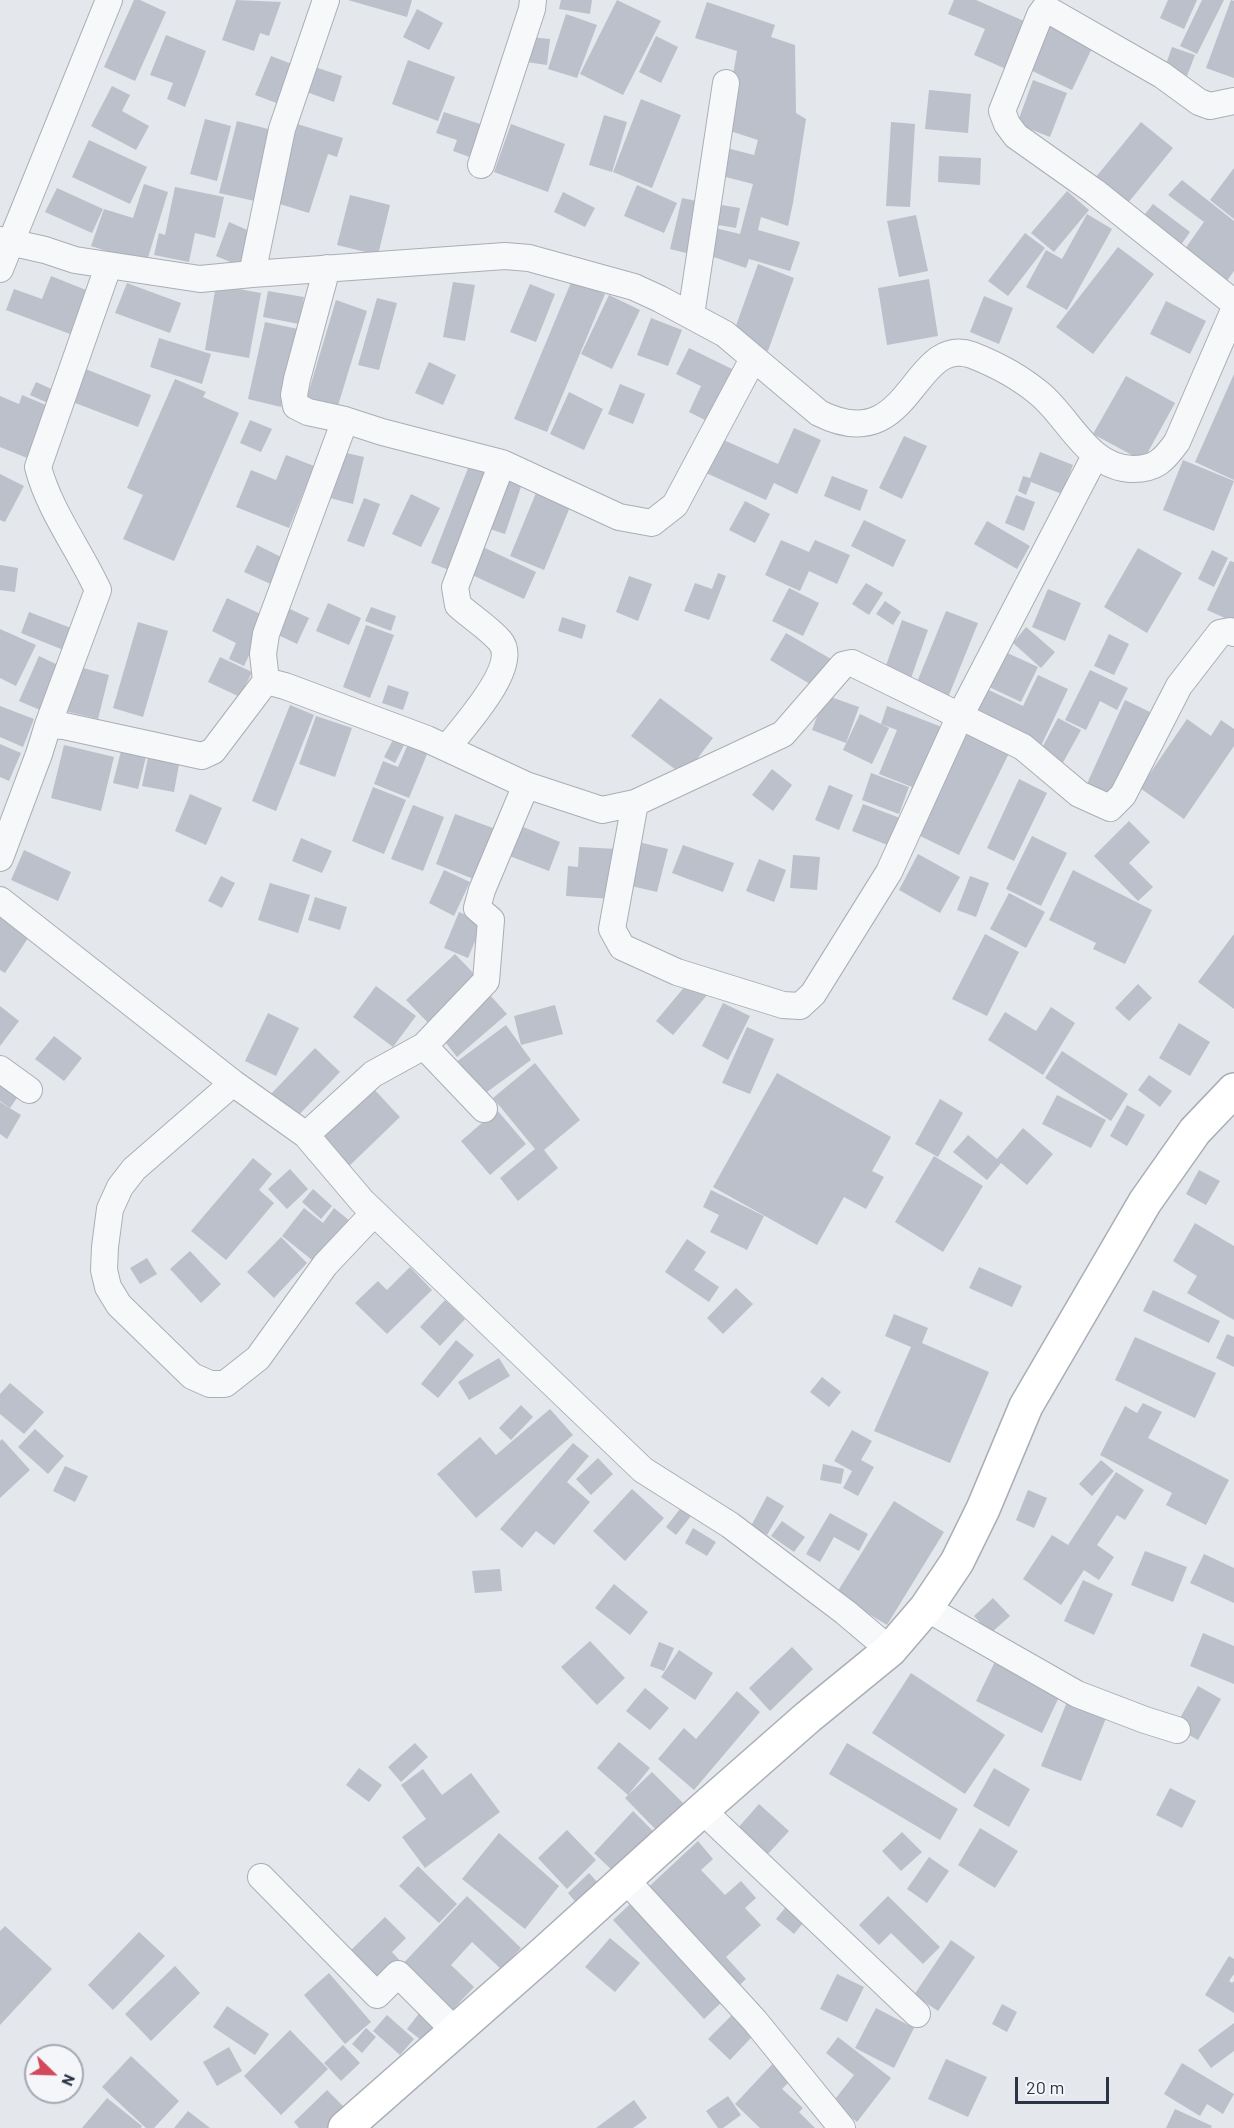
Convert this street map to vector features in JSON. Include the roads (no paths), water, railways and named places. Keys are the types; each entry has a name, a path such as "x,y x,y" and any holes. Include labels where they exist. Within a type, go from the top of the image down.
{"main road":[{"path":"345,2128 808,1717 890,1650 926,1608 957,1562 983,1509 1026,1406 1145,1202 1195,1131 1234,1090"}],"street":[{"path":"0,269 6,242 109,0"},
{"path":"252,274 282,129 326,0"},
{"path":"481,165 512,76 533,0"},
{"path":"1234,101 1210,106 1200,102 1162,75 1045,8 1040,15 1002,111 1006,124 1016,136 1095,192 1234,303"},
{"path":"690,315 726,83"},
{"path":"6,242 108,267 200,279 505,256 529,258 634,287 690,315 724,334 819,413 837,422 856,424 874,421 893,411 933,363 951,354 970,355 1008,373 1042,395 1095,456 1114,466 1129,469 1146,469 1164,459 1177,442 1234,310"},
{"path":"0,858 98,590 85,561 43,485 38,467 108,267"},
{"path":"327,268 294,395 296,406 308,412 502,463 620,518 652,523 675,505 753,359"},
{"path":"48,725 64,726 202,756 213,751 266,681 263,654 266,634 345,420"},
{"path":"635,802 612,929 622,947 677,972 783,1005 800,1006 813,994 889,872 960,716 1095,456"},
{"path":"447,748 495,685 506,654 501,642 458,605 454,588 502,463"},
{"path":"266,681 285,686 447,748 526,785 602,810 635,802 783,734 843,665 852,663 1023,747 1079,794 1110,808 1123,795 1179,686 1220,633 1230,631 1234,633"},
{"path":"306,1136 373,1074 424,1046 486,981 491,920 477,908 482,890 526,785"},
{"path":"0,900 232,1083 306,1136 374,1213 523,1358 643,1470 730,1525 845,1612 890,1650"},
{"path":"424,1046 484,1110"},
{"path":"0,1069 29,1090"},
{"path":"232,1083 134,1169 120,1187 110,1209 104,1270 108,1287 119,1305 192,1376 210,1384 225,1384 248,1368 258,1358 325,1265 374,1213"},
{"path":"926,1608 1077,1694 1178,1730"},
{"path":"702,1810 917,2014"},
{"path":"261,1876 377,1995 398,1974 455,2031"},
{"path":"625,1879 755,2022 842,2128"}]}
